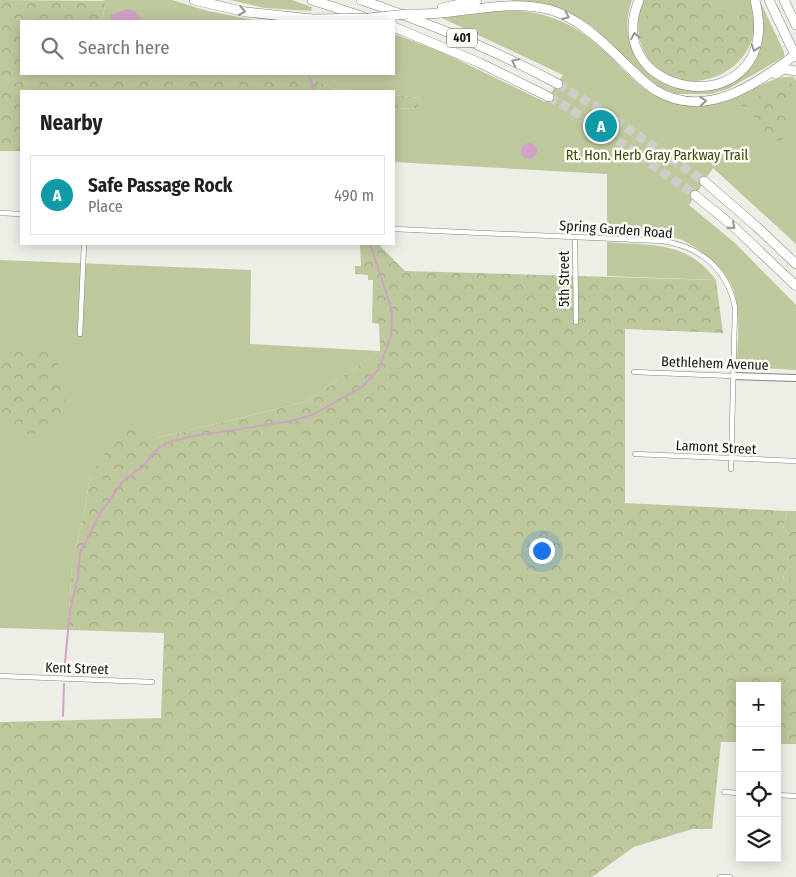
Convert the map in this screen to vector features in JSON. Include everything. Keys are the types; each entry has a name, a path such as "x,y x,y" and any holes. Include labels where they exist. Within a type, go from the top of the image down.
{"highway":[{"path":"194,0 246,12 312,19 369,18 509,6 550,10 586,28 656,90 684,101 700,102 723,98 784,69 796,71"},
{"path":"312,0 373,20"},
{"name":"401","path":"361,0 454,34 558,84"},
{"path":"448,10 477,0"},
{"path":"639,0 634,28 637,45 647,63 669,81 683,86 699,88 716,85 729,79 740,71 752,56 760,31 755,0"},
{"path":"760,80 796,55 769,0"},
{"path":"784,0 796,25"},
{"name":"401","path":"395,27 472,59 549,97"},
{"path":"704,181 757,226 796,264"},
{"path":"695,195 741,233 796,286"}],"street":[{"path":"0,213 20,214"},
{"name":"Spring Garden Road","path":"395,229 674,243 688,247 708,258 722,274 734,300 736,318 731,469"},
{"name":"5th Street","path":"575,237 576,322"},
{"path":"80,334 84,245"},
{"name":"Bethlehem Avenue","path":"634,372 796,378"},
{"name":"Lamont Street","path":"635,454 796,462"},
{"name":"Kent Street","path":"0,676 152,682"},
{"path":"724,792 736,793"},
{"path":"781,795 796,796"},
{"path":"720,877 730,877"}],"green space":[{"path":"0,0 106,1 102,20 20,20 20,75 302,75 331,88 350,90 20,90 20,151 0,151"},
{"path":"102,0 172,0 208,11 254,20 102,20 106,1"},
{"path":"230,0 292,0 312,7 311,11 265,8"},
{"path":"512,0 632,0 627,22 630,43 639,61 653,75 670,85 690,90 711,89 732,80 751,64 760,43 761,30 758,3 761,3 784,52 784,57 728,89 711,94 675,94 656,86 590,25 568,13 512,2"},
{"path":"643,0 750,0 755,26 748,49 734,66 714,77 692,81 671,77 652,64 640,41 638,20"},
{"path":"654,0 719,0 719,6 729,17 741,13 752,19 749,39 744,52 736,61 710,73 690,75 671,71 655,58 649,47 646,9"},
{"name":"Rt. Hon. Herb Gray Parkway Trail","path":"502,10 529,12 554,19 588,37 652,94 682,105 698,106 723,102 738,97 772,80 794,77 796,81 796,244 713,168 689,205 735,243 796,305 796,370 742,367 737,364 738,320 735,295 726,276 701,251 682,240 665,235 607,233 607,174 395,162 395,108 419,109 420,98 395,95 395,90 331,88 302,75 395,75 395,34 442,52 545,102 563,75 442,18"},
{"path":"785,79 795,85 788,100 777,106 787,117 789,125 781,142 769,137 765,132 760,121 754,117 756,108 740,106 761,95 772,92 774,83"},
{"path":"395,95 420,98 419,109 395,108"},
{"path":"607,242 653,245 680,251 705,267 716,280 607,276"},
{"path":"360,245 379,245 405,271 716,280 723,333 625,329 625,503 787,511 783,529 789,534 796,529 796,562 790,563 783,578 796,580 796,744 781,744 781,682 736,682 736,742 721,742 712,829 692,829 634,847 592,877 0,877 0,722 161,718 164,633 68,630 72,565 85,509 90,475 128,422 157,438 305,402 380,351 379,324 372,323 373,280 368,280 368,275 355,274 355,266 361,266"},
{"path":"0,260 251,270 250,344 380,351 305,402 157,438 90,475 85,509 72,565 68,630 0,628"},
{"path":"0,351 54,352 66,392 63,410 52,433 19,435 0,424"},
{"path":"787,511 796,511 796,529 789,534 783,529"},
{"path":"790,562 796,562 796,580 783,579"}],"shaded area":[{"path":"127,9 135,11 141,20 110,20 111,15"},
{"path":"526,143 532,143 537,148 535,157 526,159 521,154 521,148"}],"waterway":[{"path":"309,75 314,90"},
{"path":"64,673 70,610 78,578 80,553 99,515 124,480 145,465 153,453 166,443 188,437 291,421 312,415 362,387 379,369 391,335 392,310 370,245"},
{"path":"63,716 64,684"}],"tunnel":[{"path":"558,84 598,108 704,181"},
{"path":"549,97 590,121 695,195"}],"place":[{"name":"Safe Passage Rock","path":"601,126"}]}
